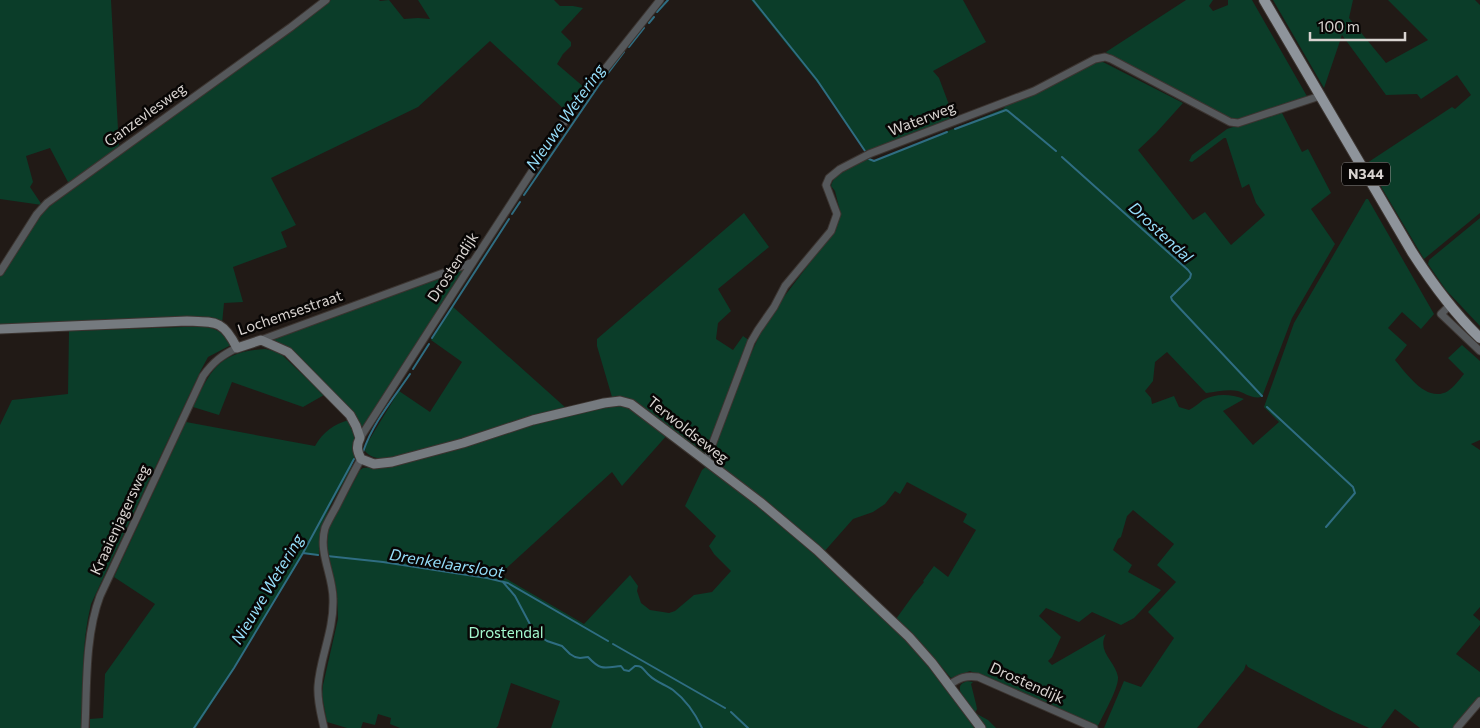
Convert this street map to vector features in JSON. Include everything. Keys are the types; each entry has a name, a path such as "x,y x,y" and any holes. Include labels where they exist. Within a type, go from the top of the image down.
{"main road":[{"name":"N344","path":"1264,0 1412,252 1449,306 1480,338"}],"street":[{"name":"Ganzevlesweg","path":"0,272 37,214 51,200 326,0"},
{"name":"Drostendijk","path":"360,438 570,113 660,0"},
{"name":"Waterweg","path":"706,461 754,336 774,307 785,286 831,231 835,223 837,214 826,185 829,178 840,169 869,154 1034,91 1102,57 1111,59 1230,122 1238,123 1320,96"},
{"name":"Lochemsestraat","path":"0,329 187,321 211,322 222,326 230,334 237,348 473,262"},
{"path":"1449,306 1441,314 1480,351"},
{"path":"261,340 288,352 350,415 360,438 357,446 360,457 326,527 323,540 333,597 332,621 318,686 324,728"},
{"name":"Kraaienjagersweg","path":"85,728 90,628 94,610 203,376 221,356 237,348"},
{"name":"Terwoldseweg","path":"360,457 374,464 392,462 463,443 533,420 604,403 620,401 637,407 760,502 817,550 909,637 949,685 981,728"},
{"name":"Drostendijk","path":"949,685 962,677 978,676 1094,728"},
{"path":"1457,728 1480,701"}],"green space":[{"path":"0,0 111,0 119,148 69,184 50,148 26,156 33,182 30,187 42,205 0,199"},
{"path":"331,0 389,0 404,19 430,19 418,0 554,0 560,6 583,8 561,32 571,42 571,46 557,64 585,88 566,111 490,41 418,107 271,178 296,225 281,232 287,247 233,267 243,302 224,303 222,324 0,326 0,277 31,227 46,209"},
{"path":"751,0 963,0 986,42 933,71 939,78 954,118 867,153 824,91"},
{"path":"1186,0 1213,0 1209,6 1213,11 1228,5 1228,0 1252,0 1308,98 1233,120 1111,59 1106,52"},
{"path":"1273,0 1353,0 1349,18 1386,63 1428,40 1388,0 1475,0 1480,5 1480,213 1424,259 1367,163 1452,107 1455,109 1471,95 1457,75 1421,99 1417,94 1386,95 1342,35 1324,88"},
{"path":"1101,61 1183,103 1138,150 1193,220 1205,212 1231,245 1265,215 1256,203 1249,184 1242,188 1226,138 1192,162 1189,161 1192,155 1227,129 1281,111 1302,152 1308,149 1331,193 1311,209 1335,244 1292,318 1262,397 1252,397 1234,390 1206,393 1167,352 1155,362 1153,381 1145,391 1151,398 1152,404 1174,396 1179,407 1189,410 1203,400 1218,395 1229,395 1244,399 1223,411 1253,445 1279,422 1264,407 1294,323 1366,199 1368,199 1434,314 1421,329 1402,312 1388,328 1407,345 1395,360 1418,385 1432,393 1440,394 1448,391 1464,374 1448,358 1462,345 1480,361 1480,440 1471,444 1480,450 1480,607 1473,615 1480,621 1480,625 1456,654 1480,672 1480,697 1454,728 1420,728 1395,709 1381,728 1369,728 1334,712 1248,667 1246,664 1244,670 1197,728 1104,728 1124,681 1141,687 1174,638 1148,612 1176,582 1157,565 1174,544 1133,510 1127,516 1121,537 1118,539 1113,550 1132,565 1128,572 1161,590 1134,618 1121,625 1092,612 1079,622 1046,608 1039,616 1061,637 1052,657 1048,661 1052,665 1106,634 1103,646 1116,672 1118,682 1097,728 970,671 951,678 921,643 896,619 934,566 948,577 976,530 963,522 967,514 907,482 900,494 895,491 885,504 873,512 853,519 823,553 710,460 760,334 780,302 838,223 840,211 835,191 831,186 833,180 846,169 868,159 873,161 1003,109 1007,105"},
{"path":"744,213 769,247 718,289 731,311 718,323 716,339 733,350 743,336 750,341 705,456 617,397 612,397 597,346 597,339"},
{"path":"1480,218 1480,326 1446,290 1428,264 1429,260"},
{"path":"468,266 363,426 360,427 273,342 273,339"},
{"path":"452,306 566,408 397,457 379,458 368,454 365,451 366,445 399,391 430,412 462,362 431,340"},
{"path":"184,327 211,328 221,333 231,345 208,357 91,604 84,650 82,728 0,728 0,425 12,400 68,394 69,331"},
{"path":"265,349 279,352 324,395 303,407 232,382 219,415 193,407 205,382 218,365 237,354"},
{"path":"613,403 628,406 668,434 622,486 612,472 500,575 584,624 630,575 638,586 637,591 641,603 650,610 669,613 675,611 694,595 712,592 731,571 714,554 709,546 716,536 685,506 702,470 708,465 780,522 888,621 929,667 977,728 551,728 560,701 511,683 496,728 400,728 390,724 391,718 378,714 375,725 363,722 361,728 347,728 327,722 322,695 323,685 338,619 337,592 327,548 328,530 360,470"},
{"path":"349,420 355,444 353,463 324,520 319,542 319,555 304,553 196,728 90,728 90,719 103,718 105,674 155,604 114,577 186,422 315,446 329,429"},
{"path":"967,681 973,682 971,684 977,709 975,713 988,720 996,728 985,728 963,698 960,686"}],"waterway":[{"name":"Nieuwe Wetering","path":"657,12 668,0"},
{"name":"Drostendal","path":"753,0 817,80 865,151"},
{"name":"Nieuwe Wetering","path":"649,23 654,17"},
{"name":"Nieuwe Wetering","path":"629,47 644,28"},
{"name":"Nieuwe Wetering","path":"524,195 599,85 624,52"},
{"name":"Drostendal","path":"955,129 1006,110 1056,151"},
{"name":"Drostendal","path":"869,159 874,161 947,132"},
{"name":"Drostendal","path":"1062,157 1188,270 1191,274 1190,278 1171,297 1172,300 1262,396"},
{"name":"Nieuwe Wetering","path":"512,214 520,202"},
{"name":"Nieuwe Wetering","path":"432,338 509,219"},
{"name":"Nieuwe Wetering","path":"413,369 429,344"},
{"name":"Nieuwe Wetering","path":"363,452 377,422 410,374"},
{"name":"Drostendal","path":"1267,407 1353,487 1355,493 1326,527"},
{"name":"Nieuwe Wetering","path":"194,728 234,668 303,553 354,459"},
{"name":"Drenkelaarsloot","path":"303,553 318,555"},
{"name":"Drenkelaarsloot","path":"327,556 383,562 508,583 608,641"},
{"path":"503,582 515,596 532,628 538,635 547,641 562,646 575,657 588,657 596,665 603,668 621,666 624,670 629,671 635,666 642,667 652,678 673,690 686,702 702,728"},
{"name":"Drenkelaarsloot","path":"613,644 725,708"},
{"name":"Drenkelaarsloot","path":"731,712 748,728"}]}
